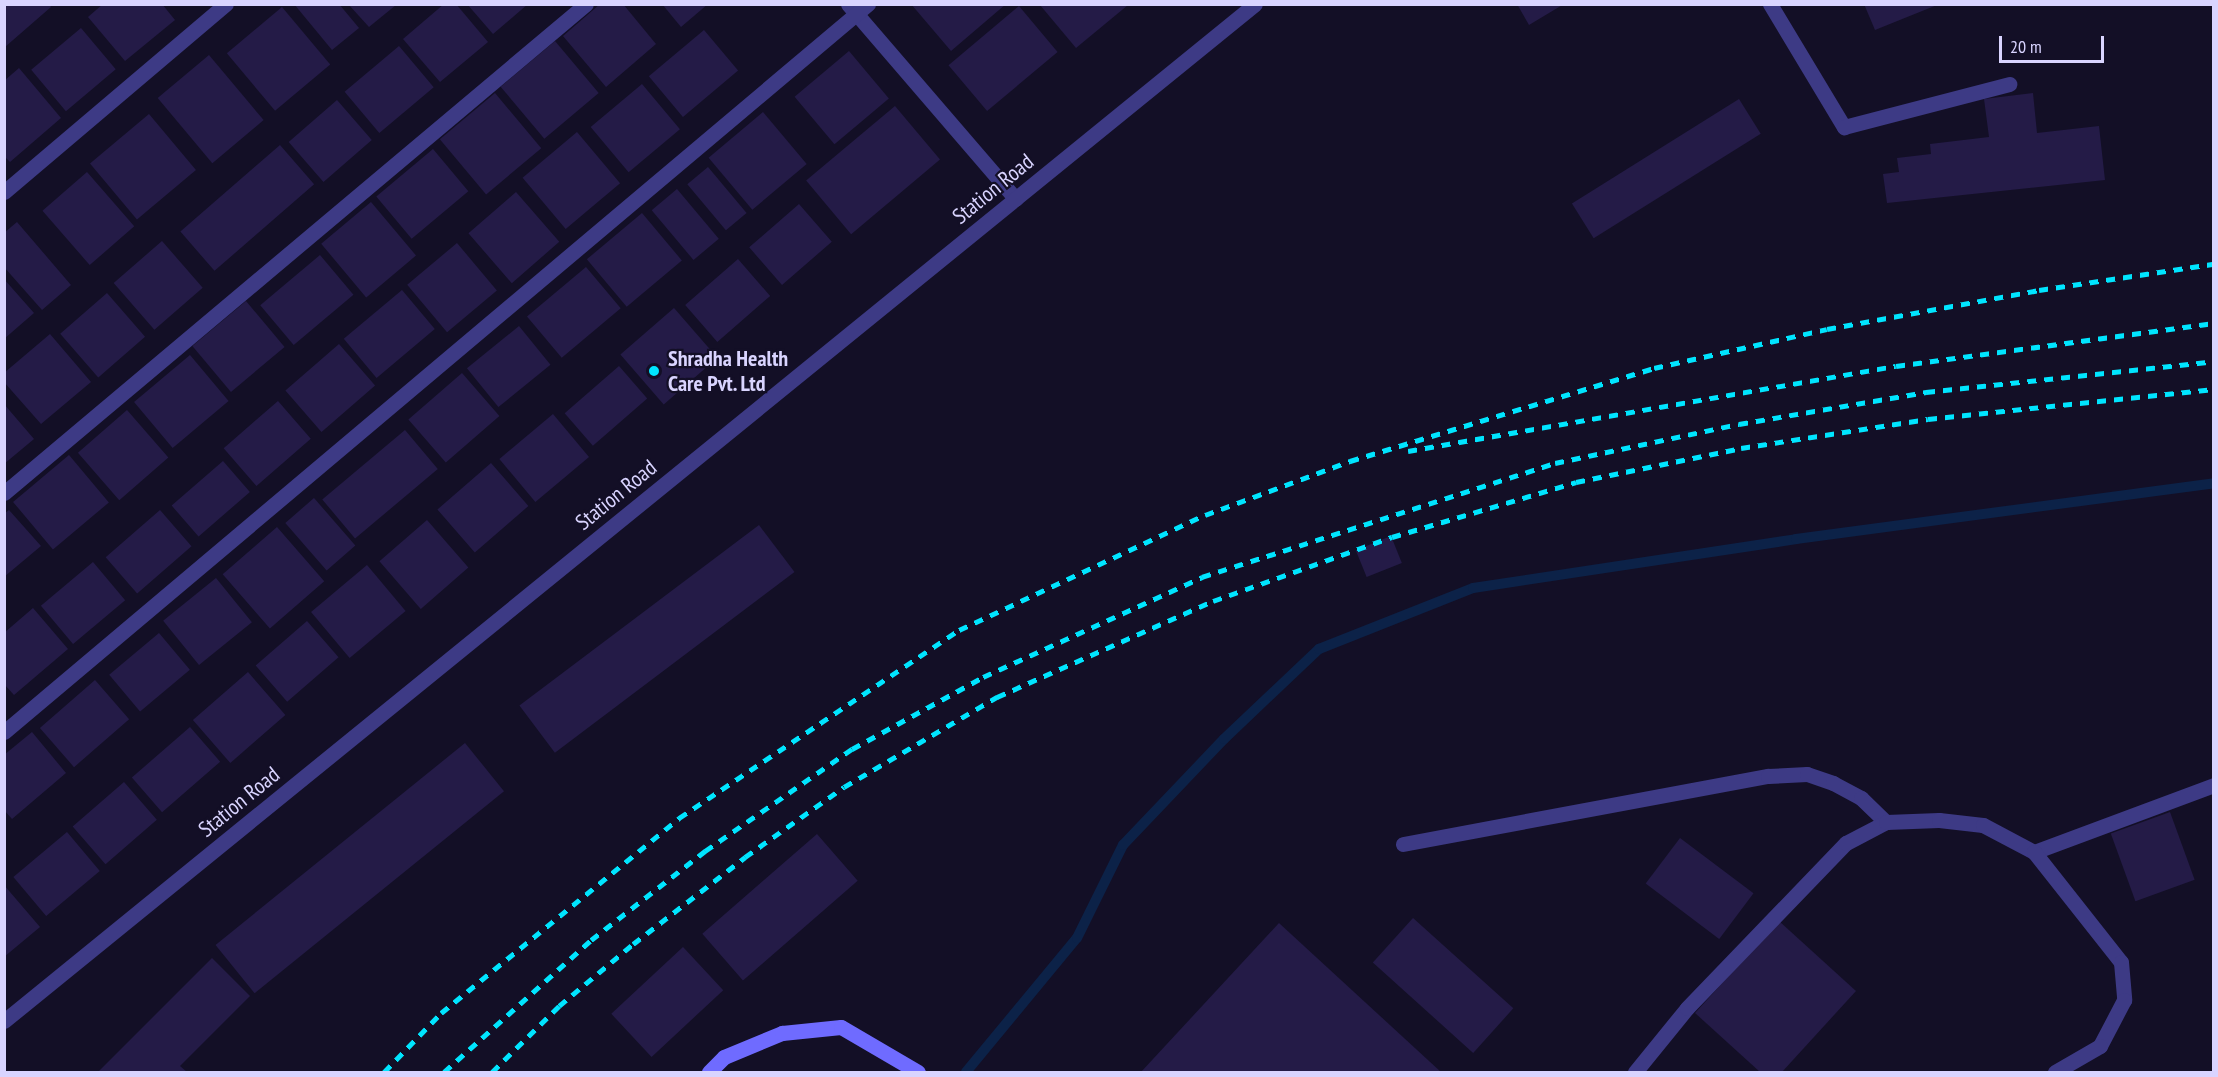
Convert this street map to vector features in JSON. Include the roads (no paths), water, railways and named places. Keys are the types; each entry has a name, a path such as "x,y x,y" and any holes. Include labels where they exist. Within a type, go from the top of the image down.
{"main road":[{"path":"709,1072 724,1057 782,1033 841,1027 917,1071"}],"street":[{"path":"4,192 226,4"},
{"path":"4,493 585,4"},
{"name":"Station Road","path":"4,1021 1255,4"},
{"path":"1770,4 1844,127 2009,84"},
{"path":"4,732 858,8 1016,199"},
{"path":"1403,844 1768,776 1807,774 1833,783 1861,798 1886,822"},
{"path":"2034,852 2214,785"},
{"path":"1635,1072 1687,1008 1846,843 1886,822 1939,820 1983,825 2034,852 2121,962 2124,999 2100,1046 2055,1072"}],"waterway":[{"path":"966,1072 1077,938 1123,845 1224,739 1319,649 1473,588 1796,539 2214,483"}],"railway":[{"path":"384,1072 441,1013 679,818 959,630 1205,515 1350,461 1654,368 1827,329 2039,290 2214,264"},
{"path":"1408,451 1896,366 2214,323"},
{"path":"444,1072 591,940 705,851 852,749 983,677 1202,577 1555,463 1739,424 1926,392 2214,361"},
{"path":"492,1072 559,1006 633,944 745,857 844,787 997,697 1213,601 1392,537 1576,482 1741,448 1928,419 2214,389"}],"place":[{"name":"Shradha Health Care Pvt. Ltd","path":"654,371"}]}
